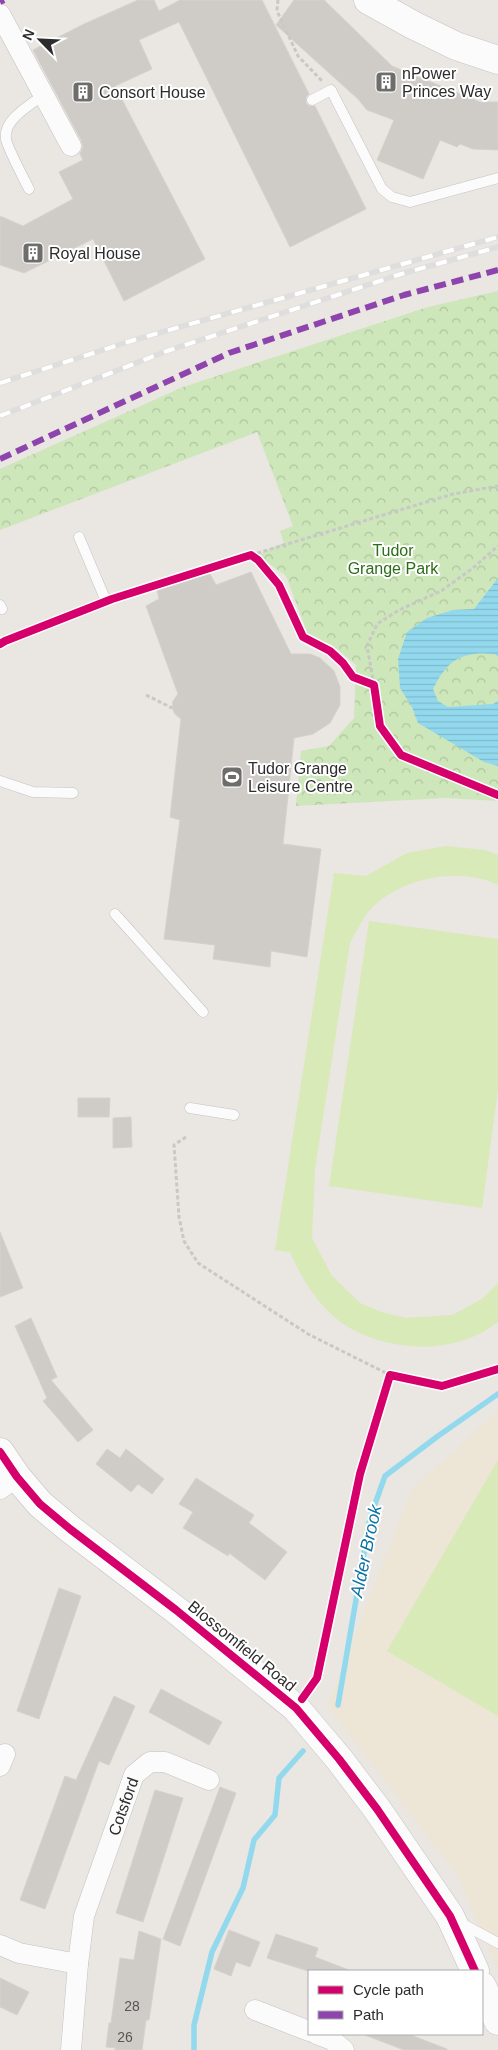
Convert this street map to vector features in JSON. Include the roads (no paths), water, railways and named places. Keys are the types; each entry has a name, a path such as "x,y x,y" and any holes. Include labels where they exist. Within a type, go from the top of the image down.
{"main road":[{"path":"368,0 456,46 498,60"},
{"name":"Blossomfield Road","path":"0,1452 9,1483 40,1504 176,1610 296,1708 339,1759 377,1809 450,1916 475,1970"},
{"path":"483,1988 498,2021"}],"street":[{"path":"0,14 70,146"},
{"name":"Cotsford","path":"71,2050 84,1916 134,1775 150,1762 165,1762 209,1780"},
{"path":"0,1946 19,1952 78,1964"},
{"path":"255,2010 308,2031"},
{"path":"319,2035 332,2040 344,2050"}],"lane":[{"path":"312,100 331,90 382,189 392,197 410,202 498,178"},
{"path":"29,189 6,139 7,128 16,116 43,95"},
{"path":"79,537 106,601"},
{"path":"0,780 33,792 73,793"},
{"path":"115,914 202,1012"},
{"path":"190,1108 234,1115"},
{"path":"450,1916 498,1943"}],"water":[{"path":"498,578 498,657 495,654 483,653 457,659 444,670 433,689 438,701 448,707 493,704 498,701 498,766 484,762 418,723 412,707 400,688 398,659 407,632 427,618 453,610 474,609"}],"waterway":[{"name":"Alder Brook","path":"338,1705 370,1518 385,1476 498,1394"},
{"name":"Alder Brook","path":"194,2050 194,2025 212,1952 243,1888 254,1840 275,1815 279,1778 303,1751"}],"railway":[{"path":"0,383 134,340 498,237"},
{"path":"0,416 167,351 401,274 498,247"}],"place":[{"name":"nPower Princes Way","path":"386,82"},
{"name":"Consort House","path":"83,92"},
{"name":"Royal House","path":"33,253"},
{"name":"Tudor Grange Leisure Centre","path":"232,777"}],"park label":[{"name":"Tudor Grange Park","path":"393,559"}]}
